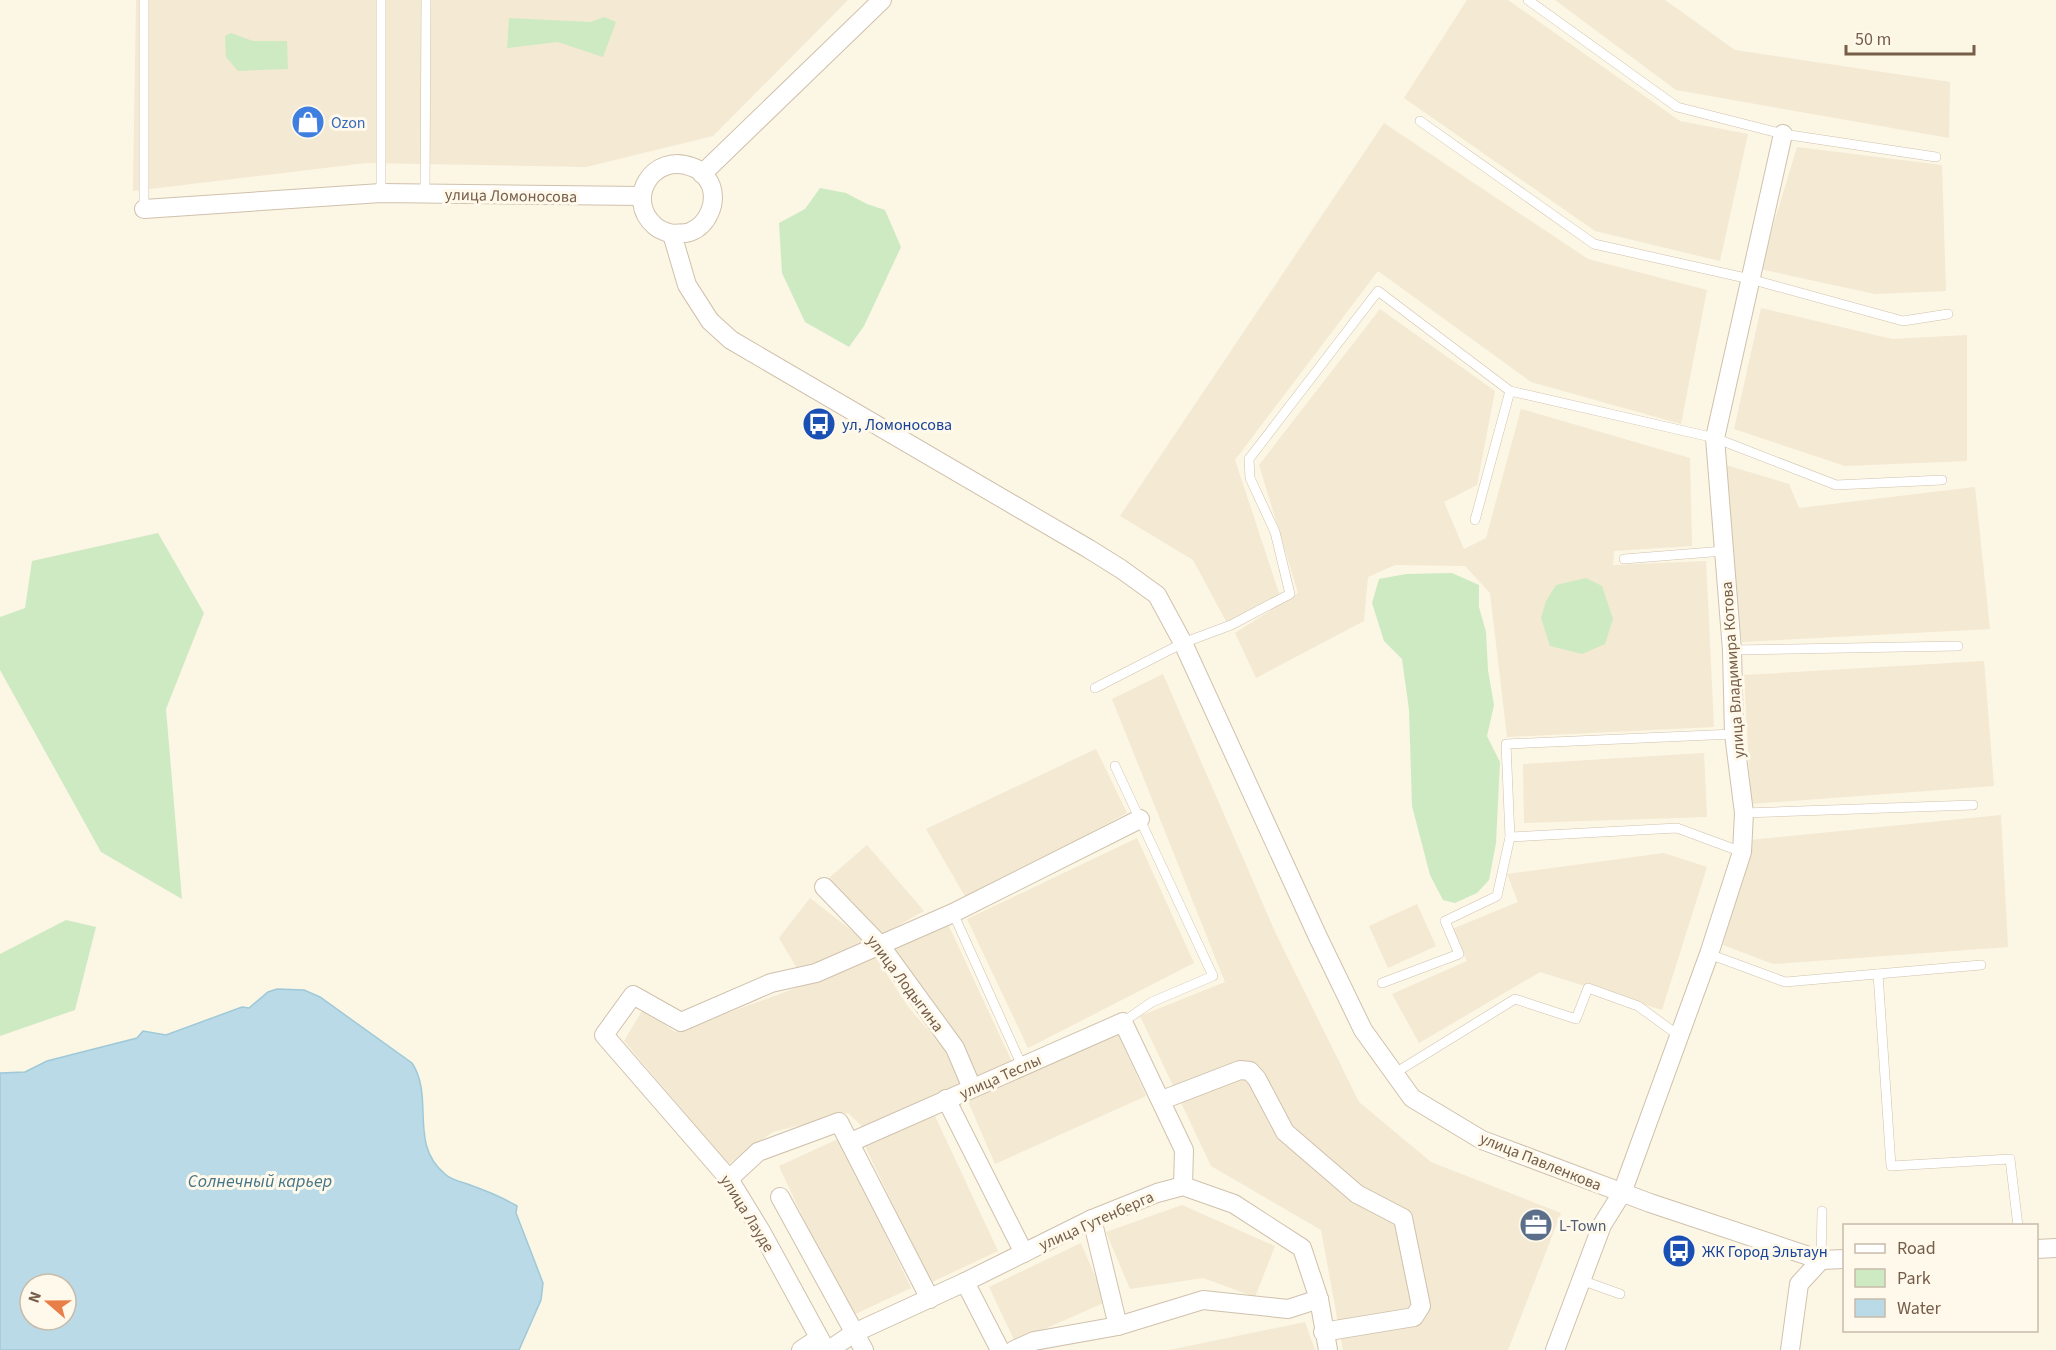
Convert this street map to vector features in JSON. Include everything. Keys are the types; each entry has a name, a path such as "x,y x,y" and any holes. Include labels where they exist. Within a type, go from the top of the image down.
{"street":[{"path":"702,174 882,0"},
{"name":"улица Владимира Котова","path":"1555,1350 1602,1225 1622,1193 1742,852 1744,813 1734,734 1731,650 1715,438 1783,134"},
{"path":"681,162 699,169 702,174 711,184 713,203 706,220 690,232 672,234 656,227 645,213 642,196 648,178 662,166 681,162"},
{"name":"улица Ломоносова","path":"144,209 381,193 642,196"},
{"name":"улица Павленкова","path":"672,234 687,285 710,321 731,340 1120,568 1157,595 1183,643 1293,880 1317,937 1364,1030 1412,1098 1482,1140 1622,1193 1821,1260 1843,1259"},
{"path":"880,945 953,913 1140,819"},
{"name":"улица Лодыгина","path":"824,887 880,945 955,1048 972,1088"},
{"name":"улица Лауде","path":"824,1346 762,1233 729,1179 604,1035 633,995 681,1022 771,983 816,972 880,945"},
{"path":"1123,1022 1184,1150 1183,1186 1234,1204 1302,1248 1319,1299 1328,1350"},
{"name":"улица Теслы","path":"851,1142 1123,1022"},
{"path":"1162,1100 1240,1070 1250,1071 1257,1079 1285,1132 1357,1194 1403,1218 1420,1306 1414,1317 1323,1332"},
{"path":"946,1099 1024,1253"},
{"path":"729,1179 758,1152 839,1122 930,1299"},
{"name":"улица Гутенберга","path":"801,1350 824,1346 930,1299 1092,1219 1157,1193 1183,1186"},
{"path":"780,1197 864,1350"},
{"path":"1092,1219 1118,1326"},
{"path":"2038,1249 2056,1248"},
{"path":"1791,1350 1799,1284 1821,1260"},
{"path":"965,1282 1000,1350"},
{"path":"1014,1350 1034,1341 1118,1326 1203,1300 1288,1309 1319,1299"}],"lane":[{"path":"144,0 144,209"},
{"path":"381,0 381,193"},
{"path":"425,193 426,0"},
{"path":"1528,0 1677,107 1783,134 1936,157"},
{"path":"1420,121 1594,244 1750,279 1903,321 1948,314"},
{"path":"1095,688 1152,661 1183,643 1231,625 1290,594 1275,532 1250,478 1249,459 1378,291 1510,391 1715,438 1836,485 1942,480"},
{"path":"1475,520 1510,391"},
{"path":"1624,559 1724,551"},
{"path":"1731,650 1958,646"},
{"path":"1382,983 1459,954 1445,921 1497,896 1510,837 1506,744 1734,734"},
{"path":"1114,766 1213,976 1152,1002 1123,1022"},
{"path":"1744,813 1973,805"},
{"path":"1510,837 1677,828 1742,852"},
{"path":"953,913 1022,1066"},
{"path":"1708,954 1785,982 1981,965"},
{"path":"1878,974 1891,1166 2010,1159 2018,1224"},
{"path":"1395,1073 1515,999 1576,1019 1588,988 1638,1006 1678,1035"},
{"path":"1821,1260 1822,1211"},
{"path":"1581,1280 1620,1294"}],"shaded area":[{"path":"136,0 848,0 713,136 586,167 366,163 133,191"},
{"path":"1467,0 1508,0 1680,121 1748,134 1720,261 1595,231 1404,98"},
{"path":"1555,0 1665,0 1735,50 1950,82 1949,138 1676,90"},
{"path":"1384,123 1588,259 1707,290 1681,424 1531,382 1378,271 1235,460 1280,596 1227,623 1193,560 1120,516"},
{"path":"1797,147 1942,165 1946,291 1875,294 1760,269"},
{"path":"1761,308 1892,339 1967,335 1967,461 1845,466 1734,429"},
{"path":"1380,309 1495,391 1477,485 1444,502 1464,549 1486,538 1521,409 1690,458 1692,546 1614,551 1613,565 1706,561 1714,727 1507,737 1490,593 1465,566 1395,565 1368,577 1364,621 1256,678 1235,633 1298,593 1259,465"},
{"path":"1719,463 1789,484 1799,508 1975,487 1990,629 1742,642"},
{"path":"1984,661 1994,786 1751,804 1744,675"},
{"path":"1163,674 1276,934 1359,1102 1431,1162 1561,1213 1508,1350 1343,1350 1321,1230 1211,1166 1140,1016 1225,982 1112,699"},
{"path":"1096,749 1127,813 967,900 926,829"},
{"path":"1704,753 1707,817 1524,823 1523,764"},
{"path":"2001,815 2008,947 1773,964 1723,945 1751,840"},
{"path":"1137,838 1194,963 1028,1048 967,919"},
{"path":"867,845 924,911 883,934 829,878"},
{"path":"1664,853 1707,867 1662,1010 1540,972 1419,1043 1392,994 1467,961 1452,929 1518,902 1507,874"},
{"path":"810,898 865,941 798,970 779,938"},
{"path":"1417,904 1436,946 1388,968 1369,926"},
{"path":"947,922 1013,1064 976,1079 890,950"},
{"path":"875,956 909,1008 946,1050 962,1083 865,1129 848,1113 773,1132 728,1164 624,1041 643,1009 675,1032 788,991"},
{"path":"1117,1032 1146,1096 995,1164 967,1099"},
{"path":"934,1114 998,1251 930,1283 865,1146"},
{"path":"840,1138 911,1288 849,1317 779,1166"},
{"path":"1182,1205 1275,1246 1255,1297 1203,1278 1130,1289 1106,1232"},
{"path":"1081,1243 1106,1302 1015,1342 989,1287"},
{"path":"1305,1322 1315,1350 1169,1350"}],"green space":[{"path":"604,17 616,22 603,57 558,42 507,48 509,18 591,22"},
{"path":"231,33 253,41 287,41 288,69 238,71 226,57 225,36"},
{"path":"820,188 846,193 885,210 901,247 864,326 849,347 805,322 782,273 779,223 805,209"},
{"path":"158,533 204,613 166,709 182,899 101,852 0,670 0,617 25,608 32,561"},
{"path":"1452,573 1479,585 1479,607 1486,632 1488,670 1494,705 1487,736 1500,762 1496,843 1489,880 1477,893 1455,903 1443,900 1430,875 1412,806 1409,710 1402,659 1384,641 1372,603 1379,579 1406,574"},
{"path":"1586,578 1602,586 1613,619 1605,644 1582,654 1550,646 1541,618 1546,601 1556,585"},
{"path":"66,920 96,927 75,1010 0,1036 0,954"}],"water":[{"name":"Солнечный карьер","path":"277,989 304,990 320,997 412,1063 419,1077 422,1091 427,1149 434,1162 450,1178 494,1194 517,1206 516,1213 543,1283 541,1300 519,1350 0,1350 0,1073 25,1072 47,1061 137,1038 143,1031 166,1035 242,1007 249,1008 268,992"}],"place":[{"name":"Ozon","path":"308,122"},
{"name":"ул, Ломоносова","path":"819,424"},
{"name":"L-Town","path":"1536,1225"},
{"name":"ЖК Город Эльтаун","path":"1679,1251"}]}
